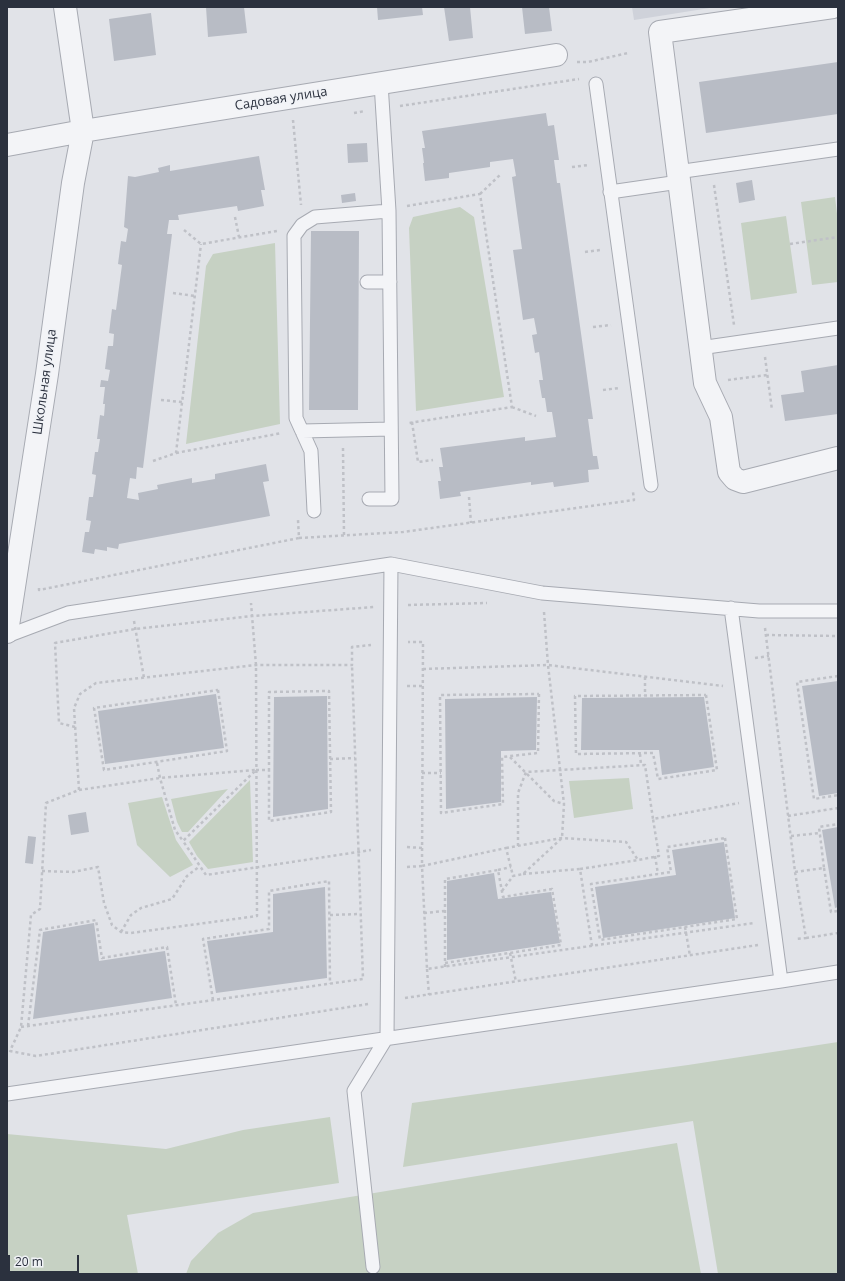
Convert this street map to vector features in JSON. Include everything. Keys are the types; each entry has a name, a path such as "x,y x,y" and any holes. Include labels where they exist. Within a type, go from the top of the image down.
{"street":[{"name":"Школьная улица","path":"7,632 47,374 73,183 83,131 65,7"},
{"path":"833,7 660,32 704,383 721,417 729,472 735,479 743,482 838,458"},
{"name":"Садовая улица","path":"7,145 83,131 556,55"}],"lane":[{"path":"369,500 392,499 389,211 381,83"},
{"path":"596,84 651,486"},
{"path":"610,192 678,177 712,167 838,149"},
{"path":"314,511 311,451 296,418 294,236 302,225 315,217 389,211"},
{"path":"367,282 390,282"},
{"path":"700,348 838,328"},
{"path":"302,431 391,429"},
{"path":"373,1267 354,1091 387,1037 391,564"},
{"path":"7,636 68,613 391,564 542,593 763,611 838,611"},
{"path":"731,608 780,981"},
{"path":"7,1094 838,972"}],"path":[{"path":"556,55 569,61 588,62 628,53"},
{"path":"347,114 581,78 582,86"},
{"path":"291,98 301,210"},
{"path":"402,106 402,114"},
{"path":"286,122 301,120"},
{"path":"592,164 592,172"},
{"path":"712,167 737,343"},
{"path":"403,206 480,194 501,174"},
{"path":"480,194 512,406"},
{"path":"235,217 240,237"},
{"path":"184,230 201,244 278,231"},
{"path":"790,244 838,237"},
{"path":"601,242 602,250"},
{"path":"176,453 201,244"},
{"path":"172,293 194,296"},
{"path":"610,317 612,333"},
{"path":"762,339 772,410"},
{"path":"704,383 767,375"},
{"path":"618,380 620,396"},
{"path":"161,400 182,402"},
{"path":"406,423 512,406 536,416"},
{"path":"412,422 418,462 433,460"},
{"path":"342,430 344,536"},
{"path":"153,461 176,453 285,432"},
{"path":"40,582 39,590 298,538 403,532 634,500 632,485"},
{"path":"469,496 471,522"},
{"path":"297,515 298,538"},
{"path":"42,871 73,872 98,867 104,903 112,925 121,932 131,933 257,916 256,665 249,586"},
{"path":"523,874 562,838 564,804 548,665 542,593"},
{"path":"131,603 144,678"},
{"path":"763,611 795,872 806,938"},
{"path":"766,636 838,636"},
{"path":"21,1027 363,979 352,647 391,642 423,642 422,866 429,995"},
{"path":"79,790 74,708 80,694 96,683 256,665 352,665"},
{"path":"423,669 548,665 742,688"},
{"path":"645,676 645,696"},
{"path":"838,676 797,682 814,799 838,795"},
{"path":"218,690 227,751 158,763 104,770 94,708 218,690"},
{"path":"329,691 331,812 269,821 269,770 269,692 329,691"},
{"path":"539,694 538,753 510,757 502,757 503,804 441,813 440,695 539,694"},
{"path":"706,695 717,770 658,778 653,753 640,754 576,754 575,696 706,695"},
{"path":"640,754 640,765"},
{"path":"510,757 554,801 564,804"},
{"path":"330,759 355,758"},
{"path":"158,763 160,778 176,830 206,875 389,847"},
{"path":"502,891 513,876 580,869 659,856 645,765 526,772"},
{"path":"183,841 256,770"},
{"path":"269,770 160,778 79,790 46,803 40,909 31,915 21,1027 10,1052 36,1056 838,933"},
{"path":"518,846 518,793 526,772"},
{"path":"422,773 441,773"},
{"path":"653,819 740,803 740,796"},
{"path":"788,816 838,808"},
{"path":"838,824 819,826 831,912 838,911"},
{"path":"791,836 820,833"},
{"path":"389,867 422,866 562,838 626,842 638,860"},
{"path":"725,838 737,919 685,928 600,940 591,884 671,872 667,847 725,838"},
{"path":"506,848 513,876"},
{"path":"655,856 658,874"},
{"path":"121,932 131,916 141,908 172,899 187,876 200,866"},
{"path":"445,965 445,879 511,867"},
{"path":"795,872 824,868"},
{"path":"580,869 592,946"},
{"path":"427,969 510,953 561,946 552,889 503,897 498,870"},
{"path":"213,1000 203,939 269,929 269,891 329,881 330,984"},
{"path":"424,913 445,911"},
{"path":"330,915 360,914"},
{"path":"28,1026 40,930 96,920 102,958 167,947 176,1005"},
{"path":"445,965 511,958 758,923"},
{"path":"685,928 690,956"},
{"path":"510,953 516,982"}],"shaded area":[{"path":"632,7 716,7 634,20"}],"green space":[{"path":"835,197 838,222 838,282 812,285 801,202"},
{"path":"460,207 474,217 504,397 416,411 409,228 413,217"},
{"path":"786,216 797,293 751,300 741,223"},
{"path":"275,243 280,424 186,444 206,266 213,254"},
{"path":"629,778 633,809 574,818 569,781"},
{"path":"250,780 253,862 208,869 197,856 189,842"},
{"path":"228,789 188,832 182,832 177,822 171,799"},
{"path":"162,797 176,840 193,865 170,877 137,845 128,803"},
{"path":"838,1042 838,1274 718,1274 693,1121 403,1167 412,1103 688,1065"},
{"path":"330,1117 339,1183 127,1215 138,1274 7,1274 7,1134 166,1149 243,1130"},
{"path":"677,1143 701,1274 186,1274 191,1261 218,1233 253,1213"}],"building":[{"path":"206,7 244,7 247,33 208,37"},
{"path":"377,7 422,7 423,15 378,20"},
{"path":"444,7 470,7 473,38 449,41"},
{"path":"522,7 549,7 552,31 525,34"},
{"path":"151,13 156,55 114,61 109,19"},
{"path":"838,62 838,114 706,133 699,82"},
{"path":"546,113 548,126 554,125 559,160 554,160 557,183 560,183 593,419 588,419 593,456 597,456 599,469 588,470 589,482 554,487 553,482 531,485 531,482 460,492 461,496 440,499 438,481 441,481 439,467 443,467 440,448 525,437 525,441 556,437 552,412 547,412 545,398 542,398 539,380 543,380 539,352 535,353 532,335 537,334 534,318 523,320 513,250 522,249 512,177 516,176 513,159 490,162 490,167 449,173 449,178 425,181 422,148 425,148 422,131"},
{"path":"367,143 368,162 348,163 347,144"},
{"path":"259,156 265,190 261,190 264,206 238,211 237,206 178,215 179,220 169,220 167,234 172,234 143,468 137,467 136,479 130,478 127,498 139,500 138,493 158,489 157,485 192,478 192,483 215,479 215,474 266,464 269,481 263,482 270,516 119,544 118,549 107,547 107,551 95,549 94,554 82,552 85,532 89,532 91,521 86,520 89,497 93,497 96,475 92,474 95,452 98,452 100,439 97,439 100,415 104,416 105,404 103,404 105,387 100,387 101,380 108,381 110,370 105,369 108,346 113,346 114,334 109,333 112,309 116,310 122,265 118,264 121,241 126,242 128,229 124,227 128,176 135,177 159,172 158,168 170,165 170,171"},
{"path":"752,180 755,200 739,203 736,183"},
{"path":"355,193 356,201 342,203 341,195"},
{"path":"311,231 359,231 358,410 309,410"},
{"path":"838,365 838,414 785,421 781,395 804,392 801,371"},
{"path":"838,681 838,793 819,796 802,686"},
{"path":"216,694 224,748 105,764 98,711"},
{"path":"327,696 328,809 273,817 274,697"},
{"path":"537,697 536,750 501,751 501,802 446,809 445,699"},
{"path":"704,697 714,767 662,775 659,750 581,750 582,698"},
{"path":"86,812 89,832 71,835 68,815"},
{"path":"838,827 838,907 835,908 822,830"},
{"path":"28,836 36,837 33,864 25,863"},
{"path":"724,842 735,918 603,938 595,887 676,875 672,850"},
{"path":"494,873 498,899 551,892 560,943 447,960 447,881"},
{"path":"325,887 327,978 216,993 207,941 273,932 273,894"},
{"path":"94,923 99,961 165,951 172,998 33,1019 43,932"}]}
